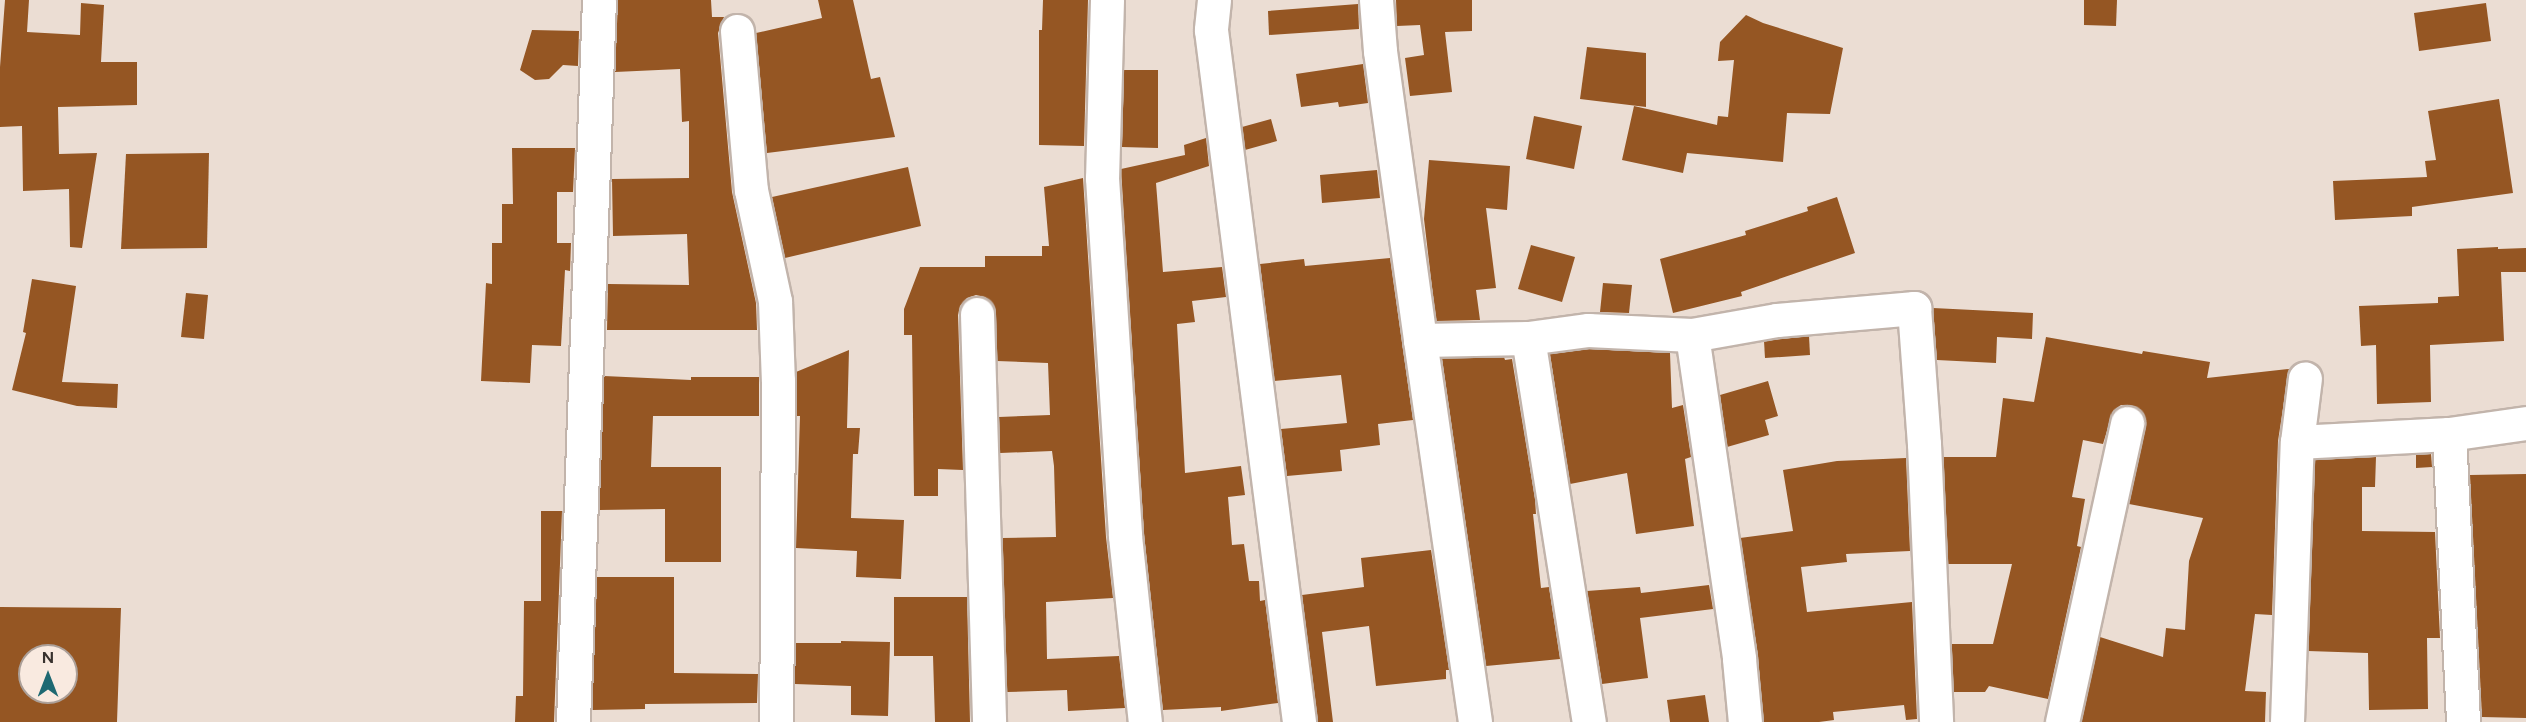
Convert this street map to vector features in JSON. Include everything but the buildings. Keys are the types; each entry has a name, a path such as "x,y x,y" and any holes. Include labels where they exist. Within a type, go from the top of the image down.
{"street":[{"path":"573,722 599,0"},
{"path":"1107,0 1101,178 1125,537 1145,722"},
{"path":"1214,0 1211,30 1299,722"},
{"path":"1376,0 1380,51 1475,722"},
{"path":"737,31 751,190 775,301 778,381 776,722"},
{"path":"1420,340 1528,338 1588,330 1692,336 1777,320 1914,308 1924,444 1936,722"},
{"path":"977,314 990,722"},
{"path":"1692,336 1739,659 1745,722"},
{"path":"1528,338 1589,722"},
{"path":"2287,722 2297,442 2305,378"},
{"path":"2062,722 2127,423"},
{"path":"2297,442 2449,434 2526,423"},
{"path":"2449,434 2463,722"}]}
